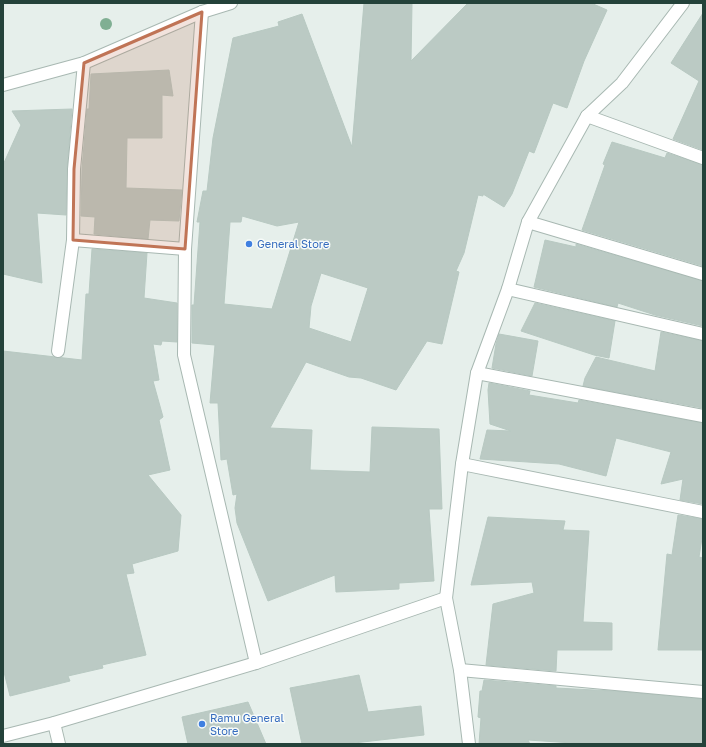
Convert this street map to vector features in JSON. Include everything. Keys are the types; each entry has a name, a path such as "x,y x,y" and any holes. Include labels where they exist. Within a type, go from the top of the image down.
{"street":[{"path":"3,85 84,63 202,12 231,3"},
{"path":"469,744 460,670 446,598 462,464 477,374 508,289 528,222 587,116 622,83 683,3"},
{"path":"202,12 184,249 184,355 256,663"},
{"path":"58,350 73,240 74,169 84,63"},
{"path":"587,116 703,158"},
{"path":"528,222 703,274"},
{"path":"73,240 184,249"},
{"path":"508,289 703,334"},
{"path":"477,374 703,416"},
{"path":"462,464 703,512"},
{"path":"4,732 54,722 256,663 446,598"},
{"path":"460,670 703,692"},
{"path":"54,722 59,744"}],"highlighted area":[{"path":"202,12 185,249 73,240 74,169 84,63"}],"building":[{"path":"364,3 412,3 411,61 468,3 591,3 607,10 584,61 567,108 553,103 534,153 529,151 512,194 504,207 483,194 483,196 478,195 464,253 456,271 459,272 442,344 427,341 396,390 361,378 349,377 306,362 270,428 312,430 310,470 370,472 372,427 439,429 442,509 429,509 434,581 399,583 399,589 336,592 335,575 268,601 237,523 235,508 237,494 233,495 227,459 221,460 218,403 210,403 215,345 192,343 192,305 194,305 200,222 197,222 203,191 207,191 213,138 233,38 279,26 278,22 302,14 352,147","holes":["242,216 277,226 299,222 272,309 224,304 230,222 241,222","321,273 368,288 351,342 309,328 311,306"]},
{"path":"703,13 703,150 673,139 699,81 671,63"},
{"path":"169,70 173,96 162,95 162,138 127,138 126,188 182,190 179,221 150,220 148,239 94,234 95,217 81,216 82,169 87,109 89,109 91,74"},
{"path":"72,109 67,168 66,215 37,213 42,283 3,274 3,165 21,125 12,111"},
{"path":"612,142 665,158 667,153 703,165 703,266 582,230 605,165 603,164"},
{"path":"545,240 576,247 576,244 703,281 703,326 655,315 618,303 617,307 534,287"},
{"path":"92,249 147,253 144,298 177,303 177,342 162,341 161,345 153,344 159,380 153,381 163,417 159,420 170,470 148,475 181,515 178,551 132,564 134,573 126,574 146,655 102,665 103,668 68,676 70,681 10,696 3,668 3,351 82,360 86,294 89,294"},
{"path":"535,303 615,321 609,358 594,355 521,331"},
{"path":"661,332 703,341 703,408 583,386 585,378 596,357 655,371"},
{"path":"499,334 538,341 532,376 492,368"},
{"path":"489,383 530,391 529,395 578,403 579,400 703,423 703,504 680,500 683,479 661,484 671,452 616,438 606,476 559,464 480,459 487,430 511,431 490,424"},
{"path":"678,515 703,519 703,532 699,557 703,558 703,650 658,650 667,554 672,555"},
{"path":"488,517 565,521 563,530 589,531 583,622 612,623 612,650 557,650 556,671 486,665 493,604 534,593 532,582 471,585"},
{"path":"359,675 368,712 421,706 424,735 345,744 302,744 290,688"},
{"path":"484,680 556,686 556,688 613,691 703,699 703,744 588,744 528,740 530,744 479,744 481,718 478,717 480,691 482,691"},
{"path":"248,702 266,744 188,744 182,717"}],"place":[{"name":"General Store","path":"249,244"},
{"name":"Ramu General Store","path":"202,724"}]}
